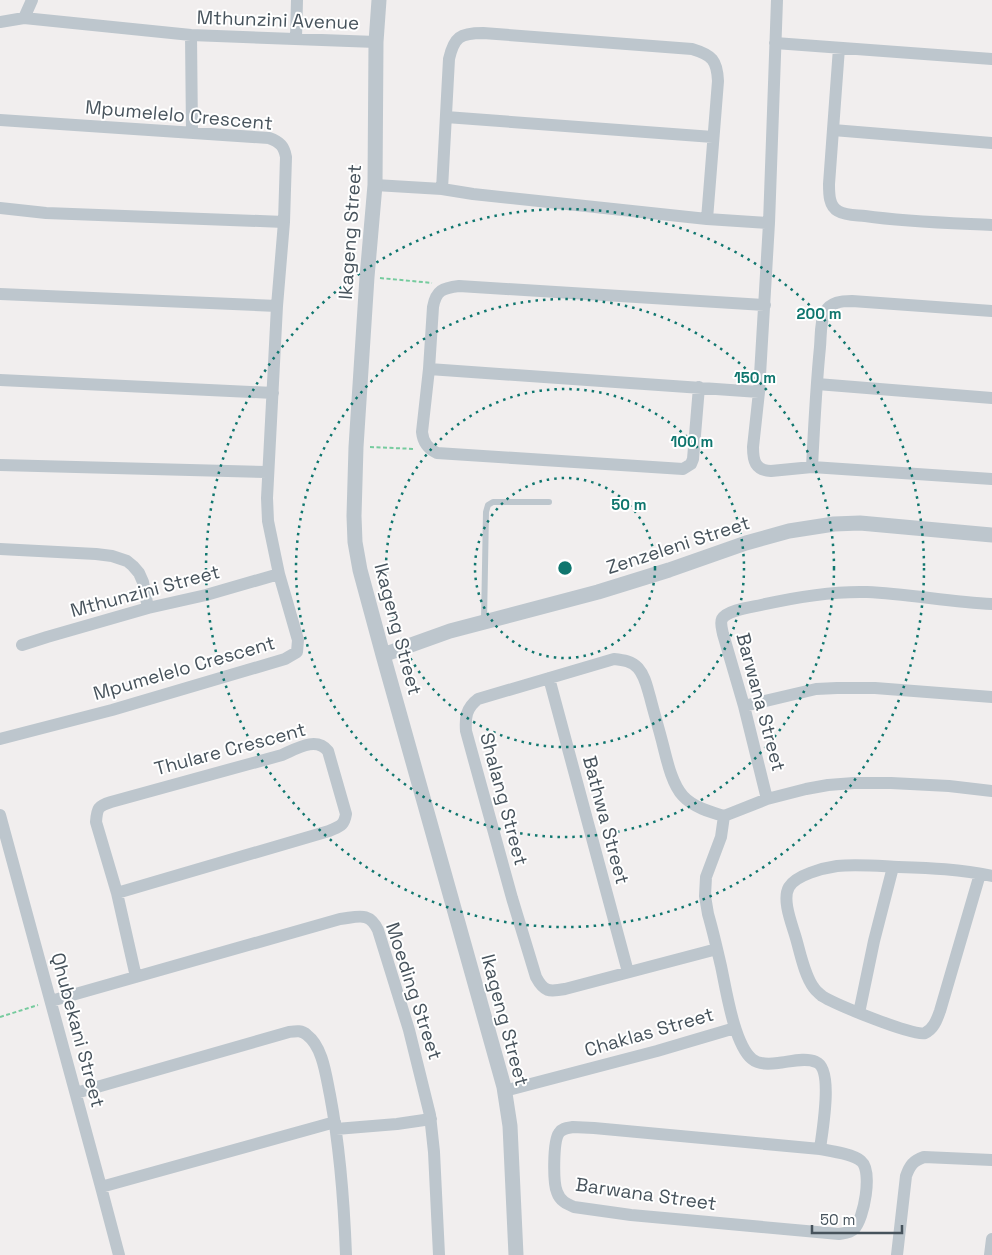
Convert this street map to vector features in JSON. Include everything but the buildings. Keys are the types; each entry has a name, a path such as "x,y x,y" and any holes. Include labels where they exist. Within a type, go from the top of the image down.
{"street":[{"path":"24,18 32,0"},
{"path":"296,38 297,0"},
{"name":"Ikageng Street","path":"379,0 376,42 375,185 356,446 355,542 360,570 383,655 504,1092 510,1126 516,1255"},
{"path":"777,0 770,224 759,392 753,447 756,465 764,471 812,467 992,479"},
{"name":"Mthunzini Avenue","path":"0,22 24,18 191,35 376,42"},
{"path":"442,189 449,59 454,44 462,36 482,33 692,49 704,53 714,62 718,71 707,219"},
{"path":"191,35 192,133"},
{"path":"775,43 992,59"},
{"path":"839,48 829,184 832,206 844,214 876,218 992,225"},
{"path":"446,116 713,137"},
{"name":"Mpumelelo Crescent","path":"0,120 269,138 282,145 286,157 284,222 267,472 267,498 268,521 278,574 298,640 298,649 295,654 285,658 112,710 0,739"},
{"path":"833,130 992,142"},
{"path":"375,185 442,189 707,219 770,224"},
{"path":"0,208 46,213 284,222"},
{"path":"699,387 693,460 691,464 683,469 437,453 432,451 424,442 422,432 433,307 435,298 443,290 459,286 765,305"},
{"path":"0,294 278,306"},
{"path":"812,467 822,323 825,312 830,307 837,302 852,301 992,311"},
{"path":"429,369 759,392"},
{"path":"0,380 273,393"},
{"path":"817,384 992,398"},
{"path":"0,465 267,472"},
{"name":"Zenzeleni Street","path":"383,655 450,631 598,592 789,532 834,524 860,523 992,534"},
{"path":"0,549 96,554 112,556 127,561 139,573 143,582 148,608"},
{"name":"Mthunzini Street","path":"22,645 148,608 206,595 278,574"},
{"name":"Barwana Street","path":"767,799 744,706 725,644 721,625 722,619 725,616 734,611 780,601 826,594 865,592 992,604"},
{"name":"Shalang Street","path":"717,949 560,990 544,989 536,977 512,898 466,731 467,713 472,704 478,699 614,659 631,662 638,667 648,688 670,771 678,788 683,796 692,803 710,812 724,816"},
{"name":"Bathwa Street","path":"548,678 628,972"},
{"path":"744,706 816,689 837,688 875,688 992,697"},
{"name":"Thulare Crescent","path":"117,893 339,827 344,823 346,814 328,751 322,745 313,744 282,755 100,805 97,810 96,822 117,893 136,977"},
{"path":"724,816 767,799 828,785 891,783 949,786 992,791"},
{"name":"Qhubekani Street","path":"0,815 119,1255"},
{"name":"Chaklas Street","path":"504,1092 658,1051 735,1028 706,905 705,888 706,877 721,837 724,816"},
{"path":"838,866 940,868 986,875 940,1011 933,1027 925,1033 920,1034 908,1031 859,1013 822,996 809,980 786,901 790,885 802,876 838,866"},
{"path":"859,1013 874,941 893,866"},
{"name":"Moeding Street","path":"51,1001 340,919 367,917 378,930 409,1030 431,1119 439,1255"},
{"path":"735,1028 743,1047 752,1059 756,1061 769,1064 807,1060 817,1062 820,1065 824,1072 826,1097 820,1149"},
{"path":"76,1093 289,1032 302,1032 309,1036 314,1042 322,1060 336,1126 346,1255"},
{"path":"101,1187 336,1126 397,1124 431,1119"},
{"name":"Barwana Street","path":"568,1128 594,1128 820,1149 853,1157 861,1161 865,1167 867,1175 861,1218 856,1227 848,1232 839,1234 574,1208 562,1201 555,1187 554,1151 556,1139 560,1131 568,1128"},
{"path":"897,1255 906,1176 908,1169 915,1160 924,1157 992,1160"},
{"path":"990,1255 992,1240"}],"lane":[{"path":"484,622 486,512 488,505 494,502 549,502"}],"path":[{"path":"367,277 428,282 452,287"},
{"path":"356,446 432,451"},
{"path":"0,1017 51,1001"}]}
